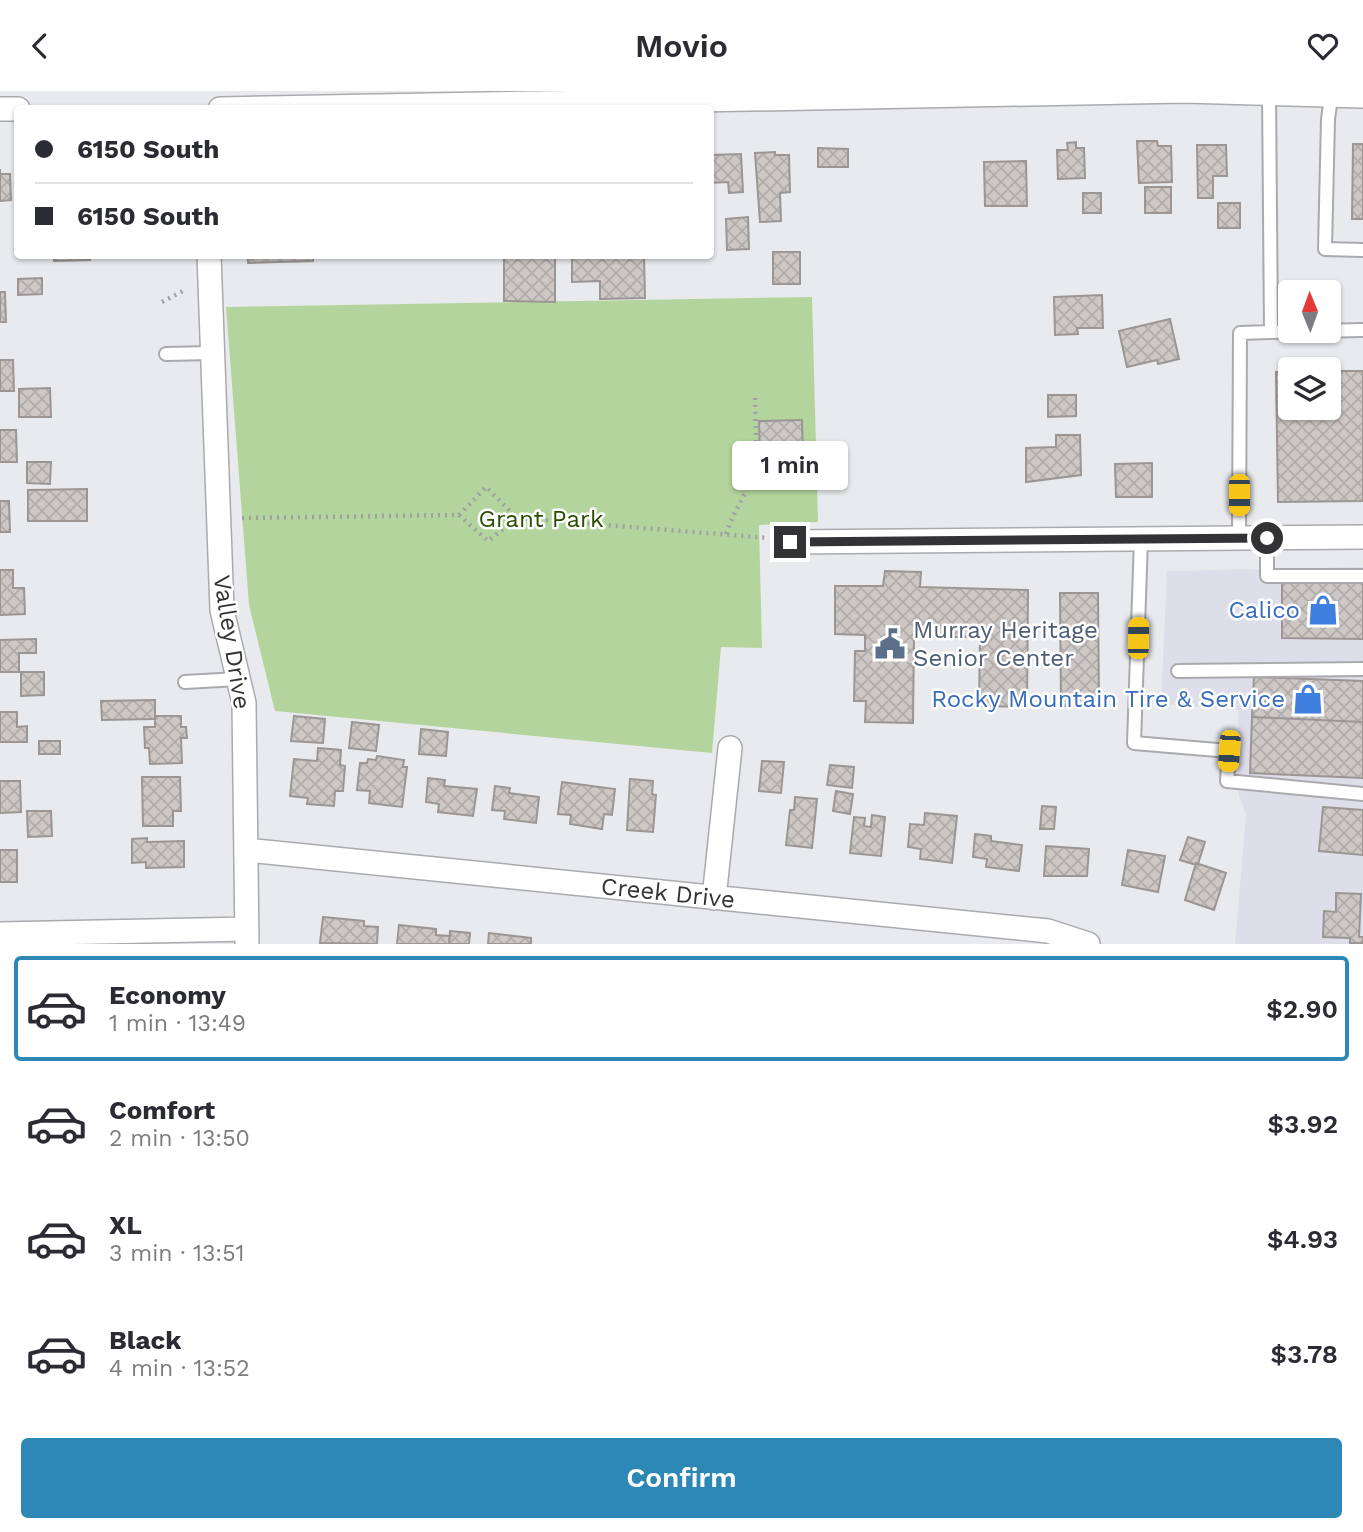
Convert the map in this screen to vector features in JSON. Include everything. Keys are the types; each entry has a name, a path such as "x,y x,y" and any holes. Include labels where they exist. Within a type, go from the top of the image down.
{"street":[{"path":"393,105 868,94 1269,92 1363,96"},
{"name":"Valley Drive","path":"209,259 222,610 244,703 247,937"},
{"path":"790,542 1363,537"},
{"path":"714,898 730,748"},
{"name":"Creek Drive","path":"246,851 1048,931 1088,944"},
{"path":"0,934 247,937"}],"lane":[{"path":"1269,92 1271,332"},
{"path":"1332,93 1328,119 1325,249 1363,250"},
{"path":"1239,538 1240,333 1363,330"},
{"path":"166,354 211,352"},
{"path":"1267,538 1267,576 1363,576"},
{"path":"1141,539 1134,744 1229,751 1227,781 1363,794"},
{"path":"1178,671 1363,669"},
{"path":"186,683 238,679"}],"path":[{"path":"162,302 185,290"},
{"path":"726,534 733,512 750,483 756,456 755,398"},
{"path":"459,516 486,487 517,518 765,537"},
{"path":"242,518 459,516 488,541 517,518"}],"shaded area":[{"path":"1363,567 1363,944 1235,944 1246,814 1239,796 1238,710 1161,704 1167,571"}],"green space":[{"name":"Grant Park","path":"812,297 818,522 759,525 762,648 721,647 712,753 275,711 249,605 226,307"}],"building":[{"path":"1137,141 1157,141 1158,146 1171,146 1172,182 1139,183"},
{"path":"1076,142 1076,148 1084,148 1085,178 1058,179 1057,150 1068,150 1067,143"},
{"path":"1353,144 1363,144 1363,219 1352,219"},
{"path":"1197,145 1226,145 1227,176 1213,176 1213,198 1198,198"},
{"path":"818,148 848,149 848,167 818,167"},
{"path":"775,152 775,155 789,155 790,192 780,193 781,221 760,222 755,153"},
{"path":"741,154 743,192 729,193 728,182 714,183 714,155"},
{"path":"1026,161 1027,206 985,206 984,162"},
{"path":"0,174 10,174 11,200 0,201"},
{"path":"1145,187 1171,187 1171,213 1145,213"},
{"path":"1083,193 1101,193 1101,213 1083,213"},
{"path":"1218,203 1240,203 1240,228 1218,228"},
{"path":"748,217 749,249 727,250 726,219"},
{"path":"773,252 800,252 800,284 773,284"},
{"path":"54,259 90,259 90,260"},
{"path":"248,259 313,259 313,261 248,263"},
{"path":"504,259 555,259 555,302 504,301"},
{"path":"572,259 644,259 645,298 600,299 600,281 572,282"},
{"path":"42,278 42,294 18,295 18,279"},
{"path":"0,292 5,292 6,322 0,322"},
{"path":"1102,295 1103,328 1077,328 1078,334 1055,335 1054,297"},
{"path":"1170,319 1179,359 1158,364 1157,360 1127,367 1119,331"},
{"path":"0,360 13,360 14,391 0,391"},
{"path":"1341,371 1363,371 1363,501 1278,502 1276,372 1278,420 1341,420"},
{"path":"50,388 51,417 19,417 19,389"},
{"path":"1048,395 1076,395 1076,416 1048,417"},
{"path":"802,420 803,458 760,458 759,421"},
{"path":"0,430 16,430 17,462 0,462"},
{"path":"1056,435 1080,435 1081,475 1026,482 1026,448 1056,447"},
{"path":"27,462 51,462 50,484 27,483"},
{"path":"1152,463 1152,497 1116,497 1115,464"},
{"path":"87,489 87,521 28,521 28,490"},
{"path":"0,501 9,501 10,532 0,532"},
{"path":"0,570 13,570 13,588 24,588 25,614 0,615"},
{"name":"Murray Heritage Senior Center","path":"885,571 921,572 920,587 1028,590 1027,707 979,706 980,637 914,637 913,723 865,722 866,701 854,701 855,651 865,651 865,635 835,634 835,586 883,586"},
{"name":"Calico","path":"1282,582 1363,582 1363,639 1282,638"},
{"path":"1060,593 1098,593 1099,705 1061,706"},
{"path":"36,639 36,653 19,653 19,672 0,672 0,640"},
{"path":"21,672 44,672 44,695 21,696"},
{"name":"Rocky Mountain Tire & Service","path":"1254,677 1363,681 1363,722 1252,717"},
{"path":"155,700 155,719 102,720 101,701"},
{"path":"0,712 17,712 17,727 27,726 27,742 0,742"},
{"path":"155,716 181,716 181,727 186,727 187,738 181,738 182,763 150,764 149,748 145,748 144,727 155,727"},
{"path":"294,716 325,719 323,743 291,741"},
{"path":"1252,717 1363,722 1363,778 1250,773"},
{"path":"352,722 379,725 376,751 349,748"},
{"path":"421,729 448,732 446,756 419,754"},
{"path":"39,741 60,741 60,754 39,754"},
{"path":"318,748 341,750 340,765 345,766 343,791 335,791 334,806 307,804 308,798 290,796 294,759 317,761"},
{"path":"377,756 404,760 403,767 407,767 402,807 369,803 370,791 357,790 360,763 367,763 368,759 376,760"},
{"path":"762,761 784,762 781,793 759,791"},
{"path":"830,765 854,767 852,788 827,785"},
{"path":"142,777 180,777 181,811 173,811 173,826 143,826"},
{"path":"428,778 445,780 444,786 477,789 473,816 438,812 439,804 426,802"},
{"path":"630,779 653,781 652,794 656,795 653,832 627,830"},
{"path":"0,781 20,781 21,812 0,813"},
{"path":"562,782 615,789 612,815 604,814 602,829 570,824 571,815 558,814"},
{"path":"495,786 510,788 509,793 539,797 536,823 504,819 505,811 492,810"},
{"path":"836,791 853,794 850,814 833,811"},
{"path":"795,797 817,799 812,848 786,845 790,810 794,810"},
{"path":"1042,806 1056,807 1054,829 1040,829"},
{"path":"1323,807 1363,810 1363,855 1319,851"},
{"path":"27,811 51,811 52,836 28,837"},
{"path":"925,813 957,816 952,863 920,859 921,849 908,847 910,824 924,825"},
{"path":"872,815 885,817 881,856 850,853 854,817 865,818 864,826 871,827"},
{"path":"975,834 991,836 991,841 1022,845 1019,871 986,867 987,859 973,857"},
{"path":"1188,837 1205,842 1196,865 1180,860"},
{"path":"147,838 147,842 184,841 184,867 146,868 146,862 132,863 132,839"},
{"path":"1046,846 1089,849 1087,876 1044,876"},
{"path":"0,850 17,850 17,882 0,882"},
{"path":"1128,850 1165,856 1158,892 1122,885"},
{"path":"1196,863 1226,873 1214,910 1185,900"},
{"path":"1336,893 1361,894 1359,937 1363,937 1363,943 1350,943 1350,938 1323,937 1324,911 1336,912"},
{"path":"323,917 364,921 364,926 378,927 377,944 320,943"},
{"path":"399,925 436,929 436,935 450,936 449,944 397,944"},
{"path":"450,931 470,933 469,944 449,944"},
{"path":"489,933 531,938 531,944 488,944"}],"place":[{"name":"Calico","path":"1323,610"},
{"name":"Murray Heritage Senior Center","path":"890,644"},
{"name":"Rocky Mountain Tire & Service","path":"1308,699"}],"route":[{"path":"790,542 1267,538"}]}
